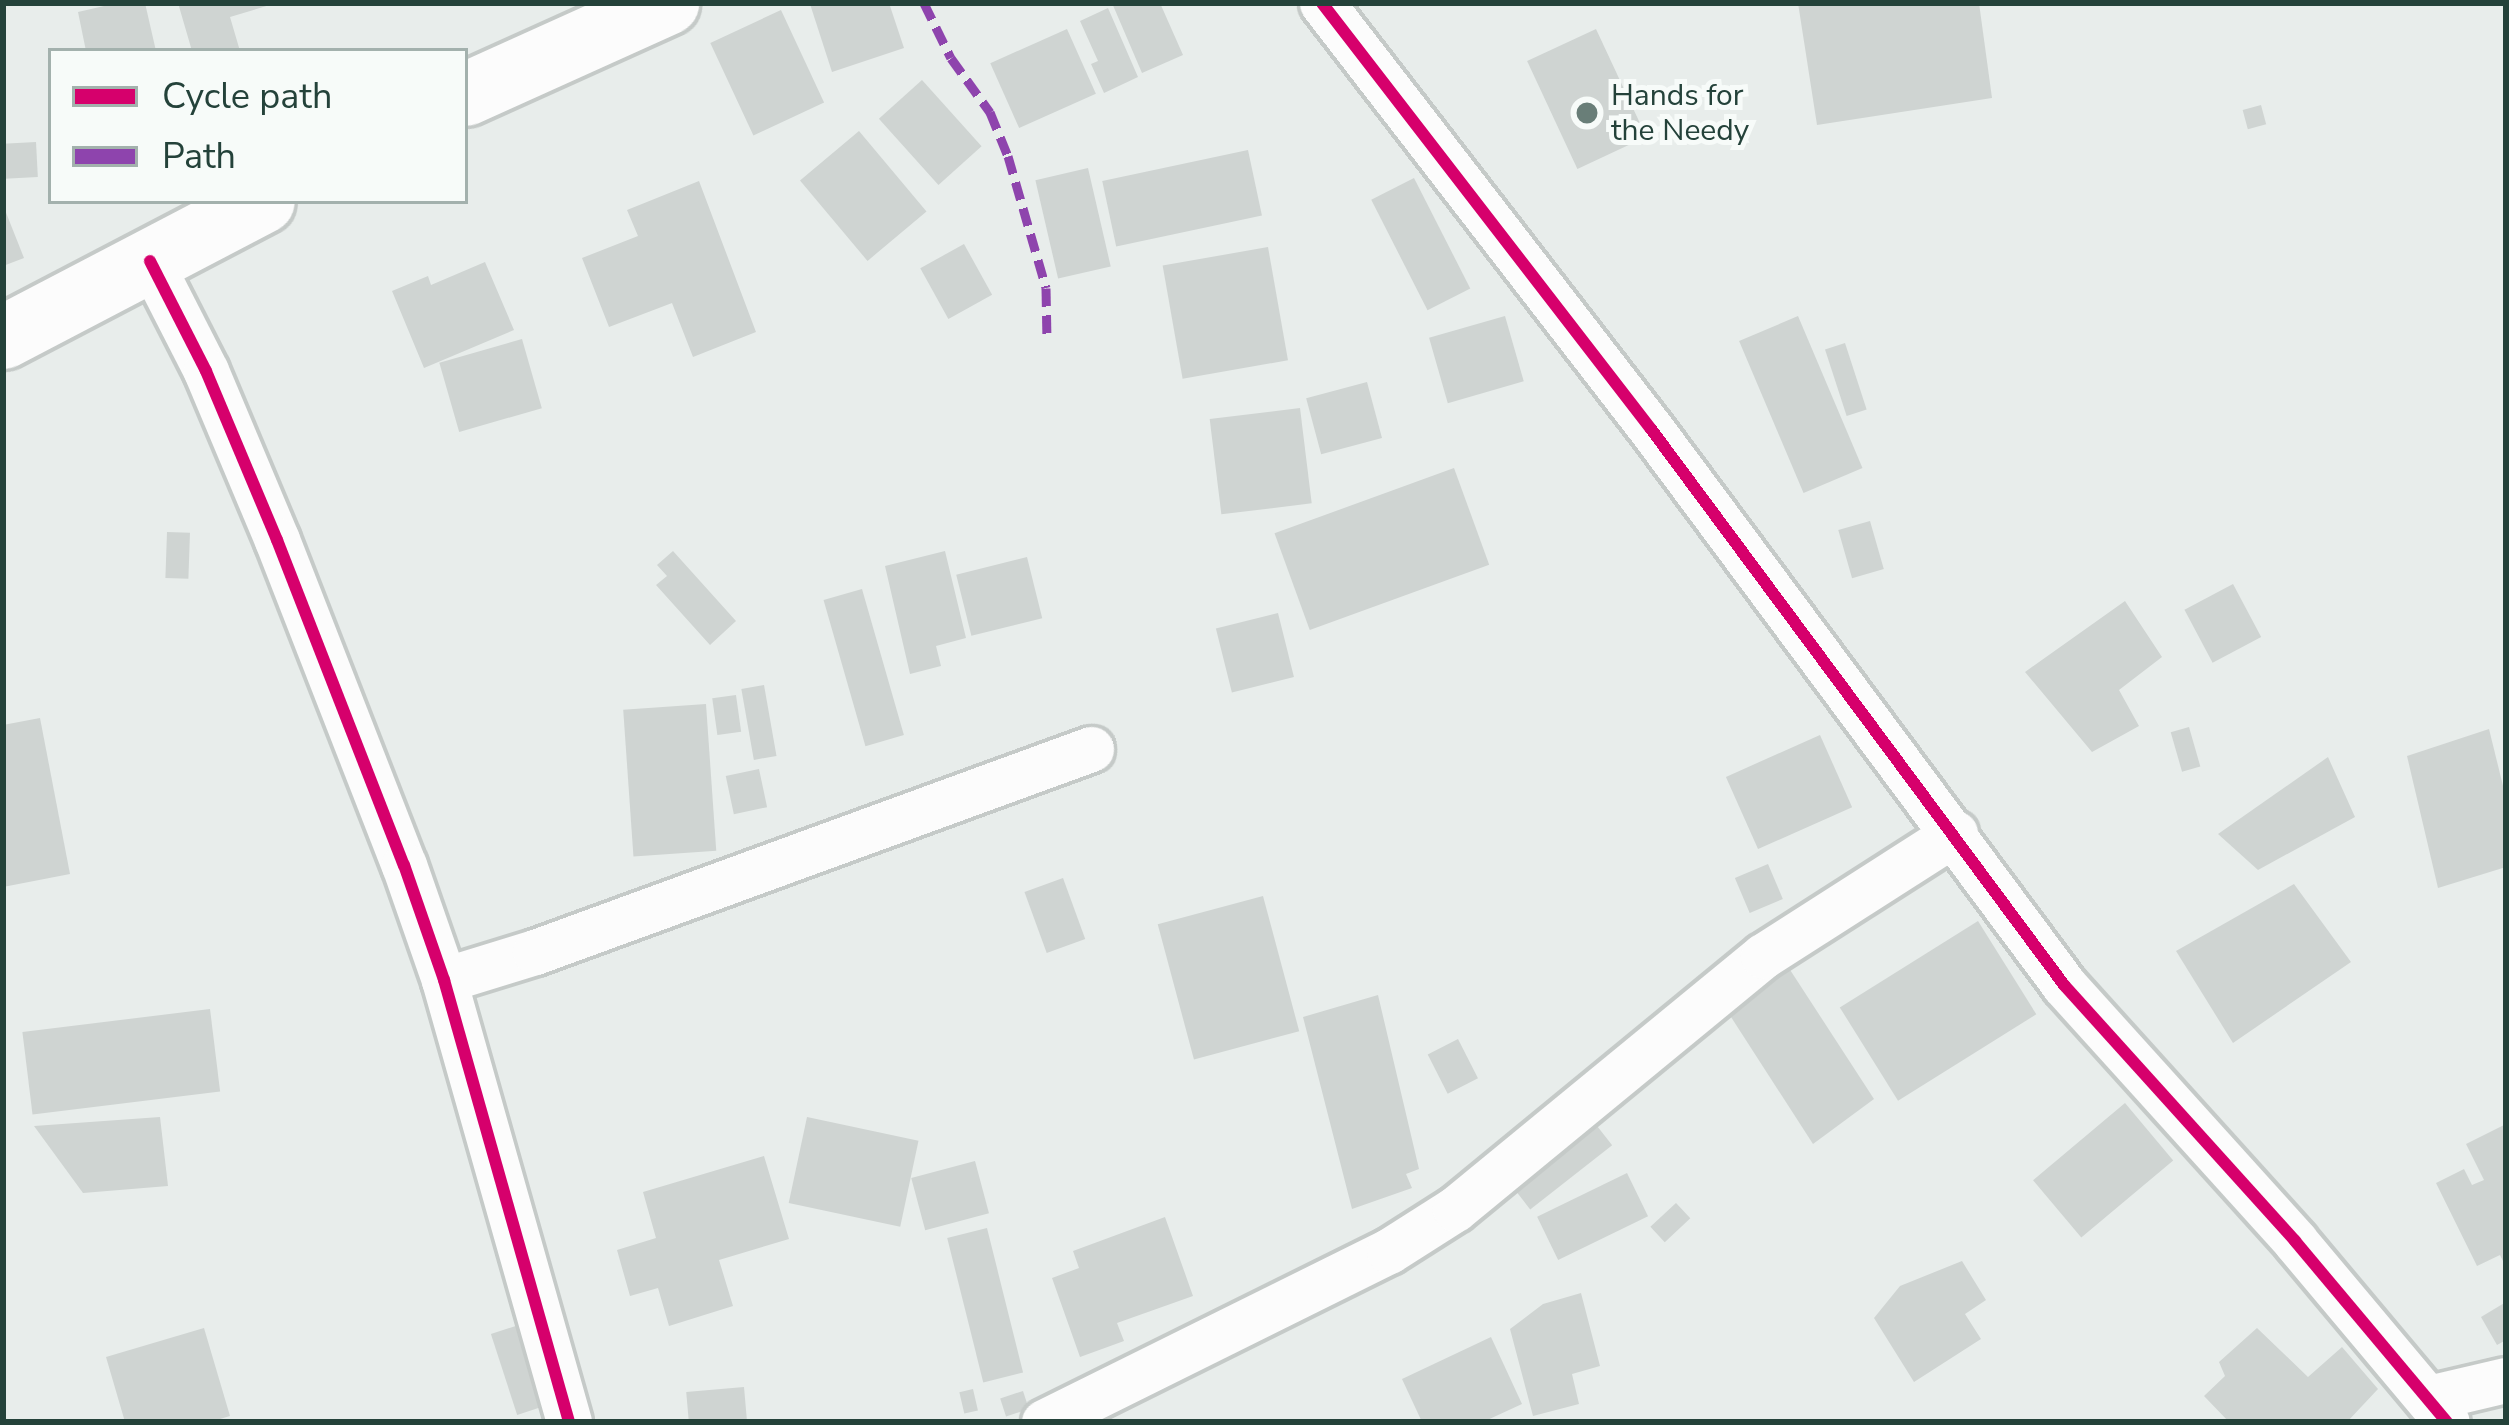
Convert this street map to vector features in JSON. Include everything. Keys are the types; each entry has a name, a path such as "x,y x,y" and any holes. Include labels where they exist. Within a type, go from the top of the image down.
{"main road":[{"path":"468,93 667,3"},
{"path":"3,337 257,204"}],"street":[{"path":"1322,3 1955,832 2064,985 2438,1410 2506,1380"},
{"path":"150,261 206,371 278,540 444,980 569,1422"},
{"path":"444,980 578,937 1090,749"},
{"path":"1044,1422 1389,1251 1455,1209 1763,956 1955,832"}],"building":[{"path":"117,3 145,3 155,48 85,48 78,12"},
{"path":"178,3 273,4 230,17 239,48 191,48"},
{"path":"889,3 904,48 832,72 810,4"},
{"path":"1112,3 1160,3 1183,55 1142,73"},
{"path":"1798,3 1979,3 1992,98 1817,125"},
{"path":"1108,8 1138,77 1104,93 1091,64 1098,61 1080,21"},
{"path":"781,10 824,102 753,135 710,43"},
{"path":"1067,29 1096,94 1019,128 990,63"},
{"path":"1596,29 1646,137 1577,169 1527,61"},
{"path":"922,80 982,146 938,185 879,119"},
{"path":"2261,105 2266,124 2248,129 2243,110"},
{"path":"859,131 926,211 868,261 800,180"},
{"path":"36,142 38,177 5,179 3,144"},
{"path":"1248,150 1262,216 1116,247 1102,181"},
{"path":"1088,168 1111,266 1058,279 1035,180"},
{"path":"1414,178 1470,288 1428,310 1371,200"},
{"path":"699,181 756,332 693,357 672,303 609,327 582,258 638,236 627,210"},
{"path":"3,205 24,258 3,266"},
{"path":"964,244 992,295 948,319 920,268"},
{"path":"1268,247 1288,360 1183,379 1163,266"},
{"path":"485,262 514,330 424,368 392,291 428,276 431,285"},
{"path":"1505,316 1524,381 1448,403 1429,338"},
{"path":"1798,316 1862,468 1804,493 1739,341"},
{"path":"522,339 542,408 459,432 439,363"},
{"path":"1845,343 1867,410 1847,416 1825,349"},
{"path":"1367,382 1382,438 1321,454 1306,398"},
{"path":"1300,408 1312,503 1221,514 1210,419"},
{"path":"1454,468 1489,565 1310,630 1275,533"},
{"path":"1870,521 1884,569 1852,578 1838,530"},
{"path":"167,532 190,533 188,579 165,578"},
{"path":"673,551 736,621 710,645 656,585 667,576 657,565"},
{"path":"945,551 966,638 936,646 941,666 910,674 885,566"},
{"path":"1027,557 1042,618 971,636 956,575"},
{"path":"2233,584 2261,637 2213,663 2184,610"},
{"path":"862,589 904,735 865,746 824,600"},
{"path":"2125,601 2162,657 2119,690 2139,726 2092,752 2025,672"},
{"path":"1278,613 1294,677 1232,693 1216,628"},
{"path":"764,685 777,756 754,760 741,689"},
{"path":"736,695 741,732 717,735 712,698"},
{"path":"706,704 716,851 633,856 623,710"},
{"path":"40,718 70,874 3,887 3,725"},
{"path":"2189,727 2200,766 2182,772 2171,732"},
{"path":"2489,729 2506,798 2506,867 2438,888 2407,756"},
{"path":"1820,735 1852,807 1758,849 1726,777"},
{"path":"2328,757 2355,817 2258,870 2218,834"},
{"path":"759,769 767,807 734,814 726,776"},
{"path":"1768,864 1783,899 1750,913 1735,878"},
{"path":"1063,878 1085,939 1047,953 1024,892"},
{"path":"2294,884 2351,962 2233,1043 2176,951"},
{"path":"1263,896 1299,1031 1194,1059 1158,924"},
{"path":"1978,921 2036,1014 1898,1101 1840,1007"},
{"path":"1783,959 1874,1099 1813,1144 1731,1017"},
{"path":"1378,995 1419,1169 1406,1174 1412,1188 1352,1209 1303,1017"},
{"path":"210,1009 220,1091 33,1114 22,1032"},
{"path":"1458,1039 1478,1078 1448,1094 1428,1054"},
{"path":"2125,1103 2173,1160 2081,1238 2033,1180"},
{"path":"160,1117 168,1186 83,1193 34,1126"},
{"path":"807,1117 919,1141 900,1227 789,1203"},
{"path":"1590,1117 1612,1145 1530,1209 1508,1181"},
{"path":"2506,1124 2506,1267 2500,1255 2477,1266 2436,1183 2464,1169 2472,1185 2484,1180 2466,1144"},
{"path":"764,1156 789,1239 719,1260 733,1306 669,1326 658,1288 630,1296 617,1250 656,1238 643,1192"},
{"path":"975,1161 989,1213 925,1230 911,1178"},
{"path":"1627,1173 1648,1216 1558,1260 1537,1217"},
{"path":"1676,1203 1690,1218 1665,1242 1650,1227"},
{"path":"1165,1217 1193,1296 1117,1323 1124,1341 1080,1357 1052,1278 1079,1268 1073,1251"},
{"path":"987,1228 1023,1373 983,1382 947,1238"},
{"path":"1962,1261 1986,1300 1965,1314 1981,1339 1914,1382 1874,1318 1900,1286"},
{"path":"1581,1293 1600,1366 1572,1374 1579,1404 1533,1416 1510,1329 1543,1304"},
{"path":"2506,1302 2506,1340 2497,1345 2481,1317"},
{"path":"528,1322 554,1403 517,1415 491,1334"},
{"path":"204,1328 230,1416 210,1422 125,1422 106,1357"},
{"path":"2257,1328 2308,1377 2342,1347 2378,1389 2347,1422 2229,1422 2204,1396 2225,1376 2219,1362"},
{"path":"1491,1337 1522,1404 1483,1422 1422,1422 1402,1379"},
{"path":"744,1387 747,1422 689,1422 686,1392"},
{"path":"973,1389 978,1410 964,1414 959,1392"},
{"path":"1023,1391 1029,1409 1006,1416 1000,1398"}],"marked path":[{"path":"924,3 951,58 990,112 1008,156 1046,288 1047,340"}],"cycle path":[{"path":"1322,3 1651,429 2064,985 2295,1241 2447,1422"},
{"path":"150,261 206,371 404,865 444,980 569,1422"}],"place":[{"name":"Hands for the Needy","path":"1587,113"}]}
